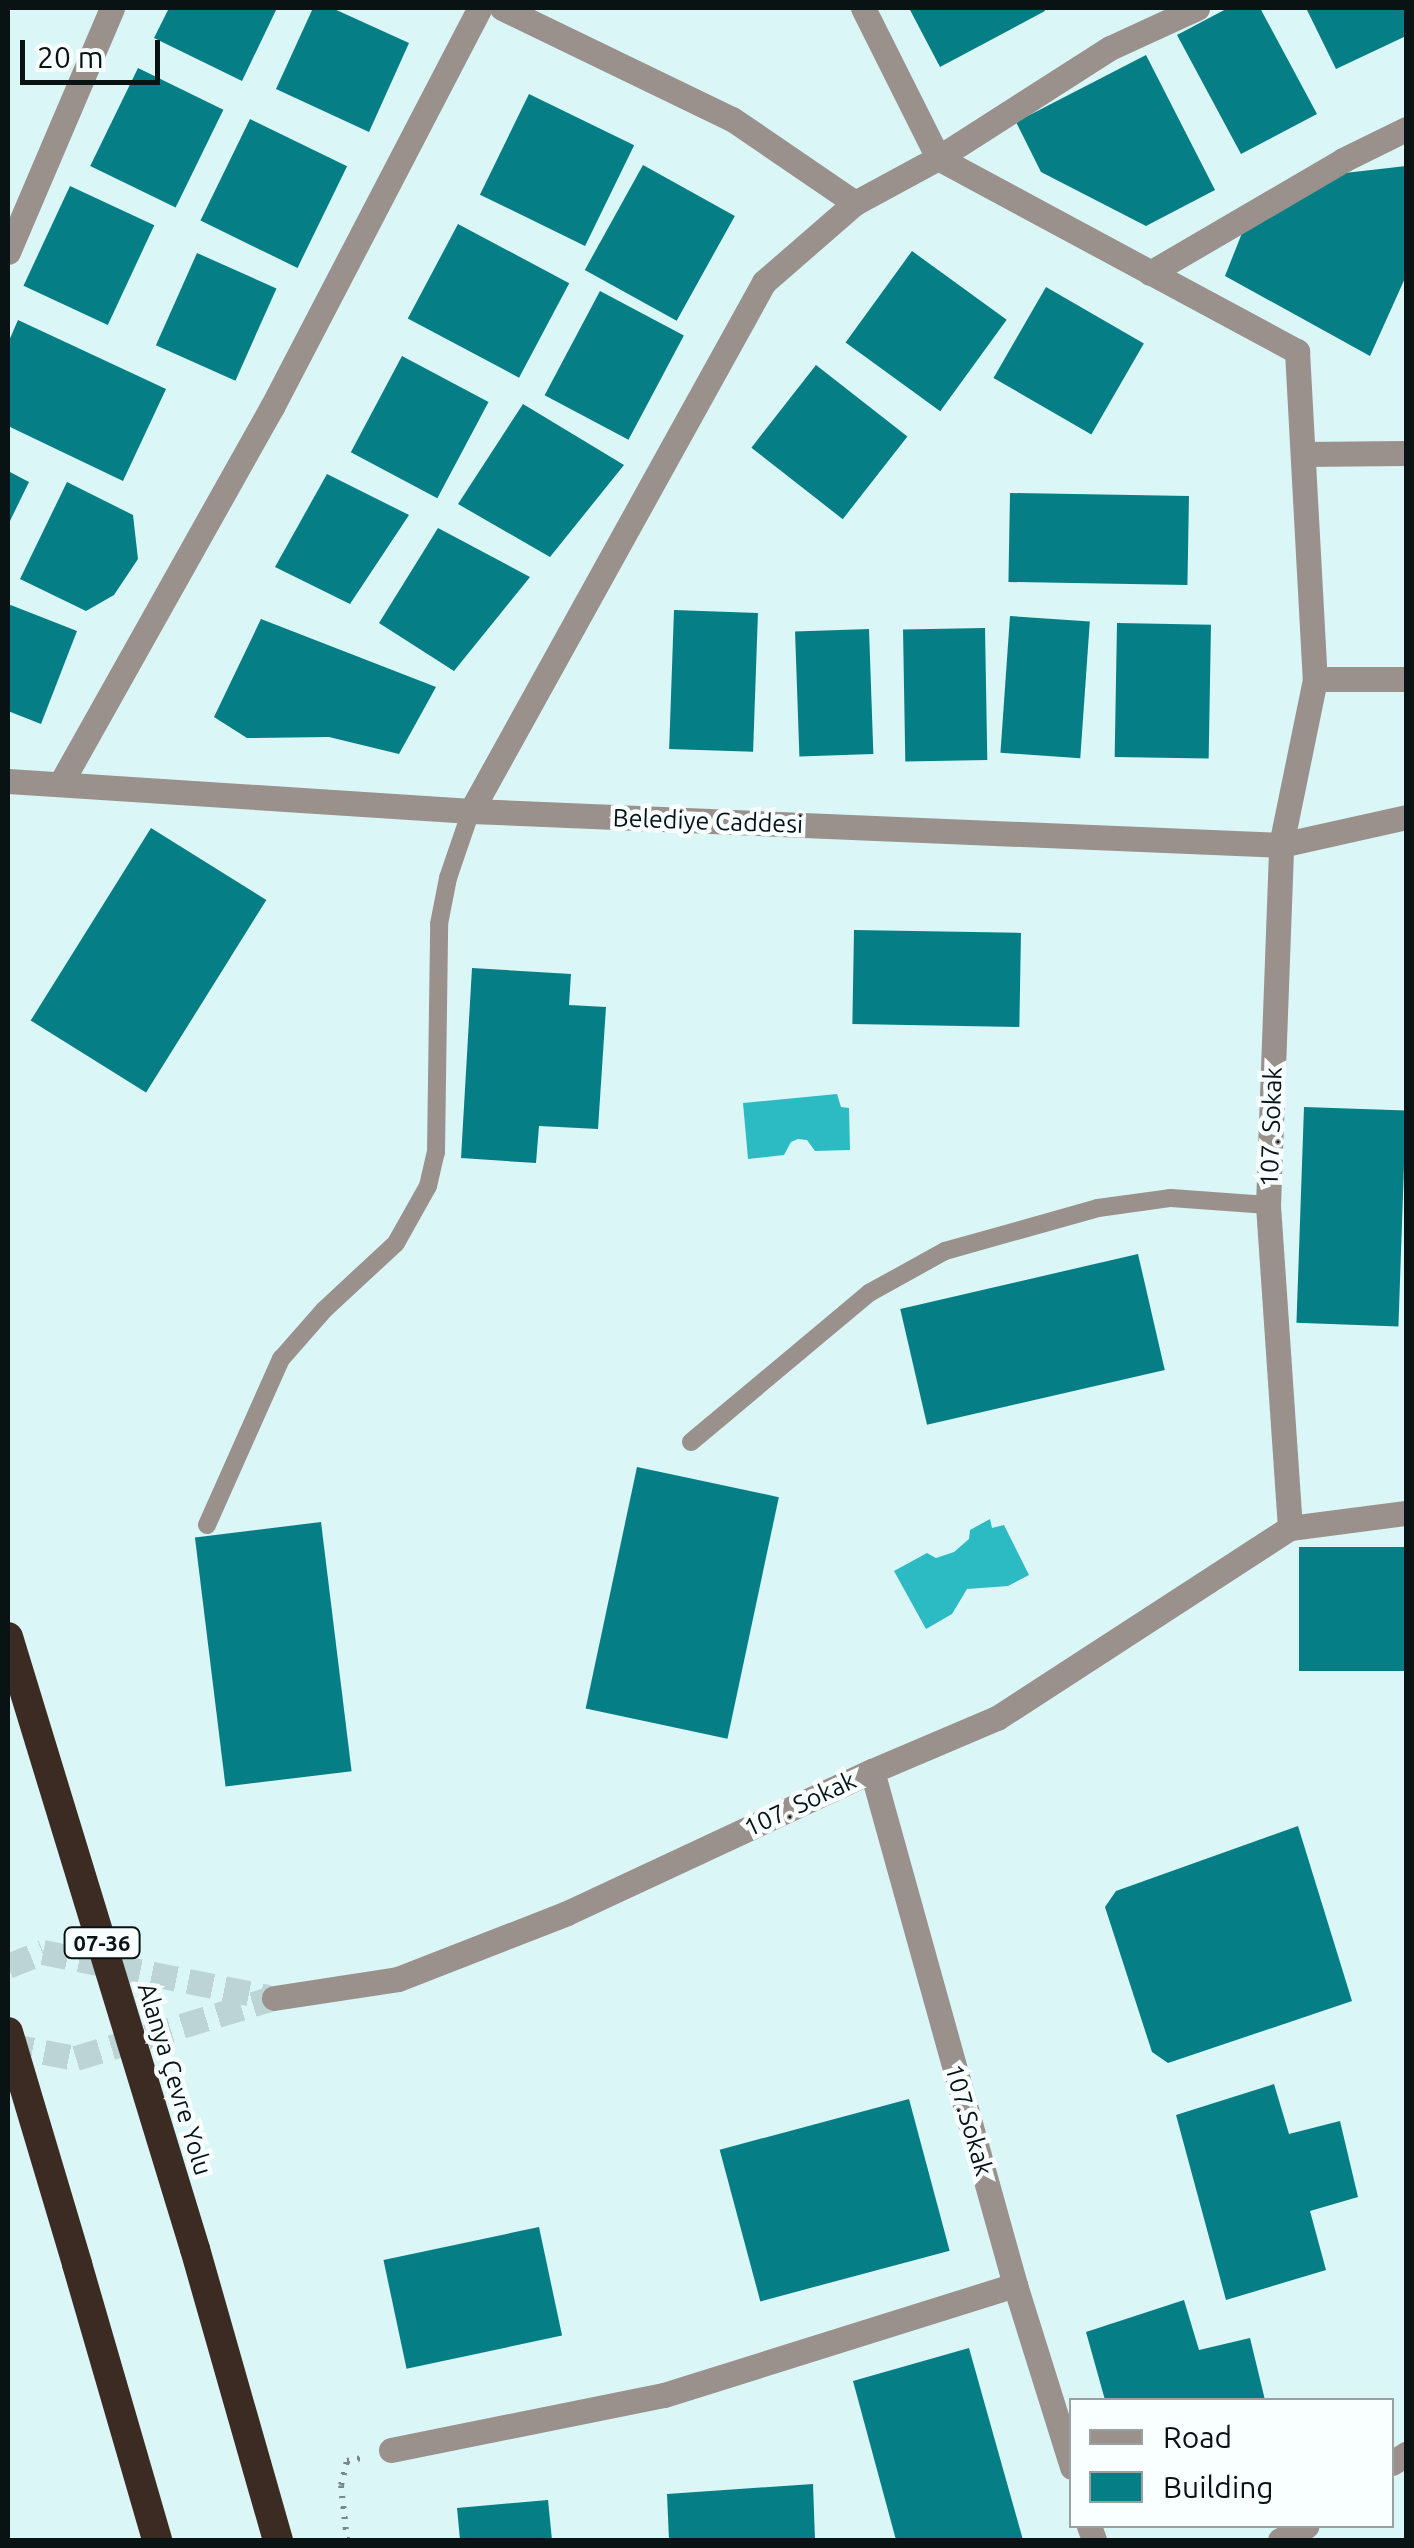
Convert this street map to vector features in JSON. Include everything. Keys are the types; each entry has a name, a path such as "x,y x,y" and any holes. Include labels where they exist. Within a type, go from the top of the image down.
{"highway":[{"name":"Alanya Çevre Yolu","path":"8,1637 196,2248 278,2540"},
{"path":"8,2032 157,2540"}],"street":[{"path":"8,252 112,8"},
{"path":"62,781 272,407 480,8"},
{"path":"502,8 732,119 855,202"},
{"path":"863,8 938,158 1150,273 1343,160 1406,129"},
{"path":"471,811 764,282 855,202 938,158 1110,48 1197,8"},
{"name":"107. Sokak","path":"1150,273 1297,352 1315,679 1280,845 1268,1205 1290,1528"},
{"path":"1303,454 1406,453"},
{"path":"1315,679 1406,679"},
{"name":"Belediye Caddesi","path":"8,781 62,781 471,811 1280,845 1406,816"},
{"name":"107. Sokak","path":"274,1998 398,1978 567,1914 872,1771 998,1718 1290,1528 1406,1513"},
{"name":"107.Sokak","path":"872,1771 1016,2286 1069,2458"},
{"path":"391,2450 664,2395 1016,2286"},
{"path":"1280,2540 1302,2528"}],"lane":[{"path":"207,1526 281,1359 324,1310 396,1243 428,1186 436,1152 439,924 448,878 471,811"},
{"path":"691,1442 869,1293 945,1251 1098,1208 1170,1198 1268,1205"}],"path":[{"path":"347,2540 342,2485 347,2461 391,2450"}],"water":[{"path":"837,1094 841,1107 849,1108 850,1150 815,1151 807,1140 798,1139 791,1142 784,1155 748,1159 743,1103"},
{"path":"990,1519 992,1528 1004,1525 1029,1575 1008,1586 967,1589 952,1614 926,1629 894,1571 927,1553 936,1558 954,1552 969,1539 970,1530"}],"building":[{"path":"169,8 277,8 242,81 154,38"},
{"path":"313,8 332,8 409,43 369,132 276,89"},
{"path":"909,8 1043,8 1045,11 940,67"},
{"path":"1228,8 1260,8 1317,114 1241,154 1177,35"},
{"path":"1306,8 1406,8 1406,36 1336,69"},
{"path":"1146,55 1215,190 1146,226 1041,172 1016,122"},
{"path":"138,68 223,110 176,208 90,166"},
{"path":"529,94 634,145 585,246 480,195"},
{"path":"250,119 347,166 298,268 200,221"},
{"path":"643,165 735,216 677,321 585,270"},
{"path":"1406,166 1406,276 1370,356 1225,276 1244,228 1345,173"},
{"path":"70,186 154,225 108,325 24,286"},
{"path":"458,224 569,283 519,378 408,318"},
{"path":"912,251 1007,320 940,411 846,342"},
{"path":"197,253 276,288 235,381 156,345"},
{"path":"1046,287 1144,344 1091,434 994,378"},
{"path":"600,291 684,336 628,440 545,395"},
{"path":"18,320 166,389 123,481 8,426 8,343"},
{"path":"402,356 489,402 437,498 351,452"},
{"path":"816,365 907,436 843,519 751,448"},
{"path":"523,404 624,465 550,557 458,504"},
{"path":"8,471 29,482 8,525"},
{"path":"327,474 409,515 350,604 275,567"},
{"path":"67,482 133,515 138,559 114,595 86,611 20,579"},
{"path":"1010,493 1189,496 1187,585 1008,582"},
{"path":"438,528 530,577 454,671 379,623"},
{"path":"8,604 77,631 41,724 8,711"},
{"path":"674,610 758,613 753,752 669,749"},
{"path":"1010,616 1090,622 1080,758 1000,753"},
{"path":"261,619 436,687 399,754 329,737 247,738 214,717"},
{"path":"1117,623 1211,625 1209,759 1115,757"},
{"path":"985,628 987,760 905,761 903,629"},
{"path":"869,629 873,754 799,757 795,632"},
{"path":"151,828 266,900 146,1093 31,1021"},
{"path":"854,930 1021,933 1019,1027 852,1024"},
{"path":"472,968 571,974 569,1005 606,1007 598,1129 539,1126 536,1163 461,1158"},
{"path":"1304,1107 1406,1111 1398,1326 1296,1323"},
{"path":"1138,1254 1165,1370 927,1425 900,1309"},
{"path":"637,1467 779,1497 727,1739 586,1709"},
{"path":"321,1522 352,1771 226,1787 195,1537"},
{"path":"1299,1547 1406,1547 1406,1671 1299,1671"},
{"path":"1298,1826 1352,2001 1168,2063 1152,2052 1105,1907 1116,1891"},
{"path":"1274,2084 1289,2134 1340,2121 1358,2197 1310,2211 1326,2270 1226,2300 1176,2115"},
{"path":"909,2099 950,2251 760,2301 720,2150"},
{"path":"539,2227 562,2336 407,2369 383,2260"},
{"path":"1184,2300 1199,2350 1250,2338 1265,2398 1104,2398 1086,2332"},
{"path":"969,2348 1023,2540 896,2540 853,2381"},
{"path":"813,2484 815,2540 669,2540 667,2494"},
{"path":"548,2500 552,2540 460,2540 457,2508"}],"tunnel":[{"path":"8,1966 43,1952 269,1997"},
{"path":"8,2045 76,2058 274,1998"}]}
